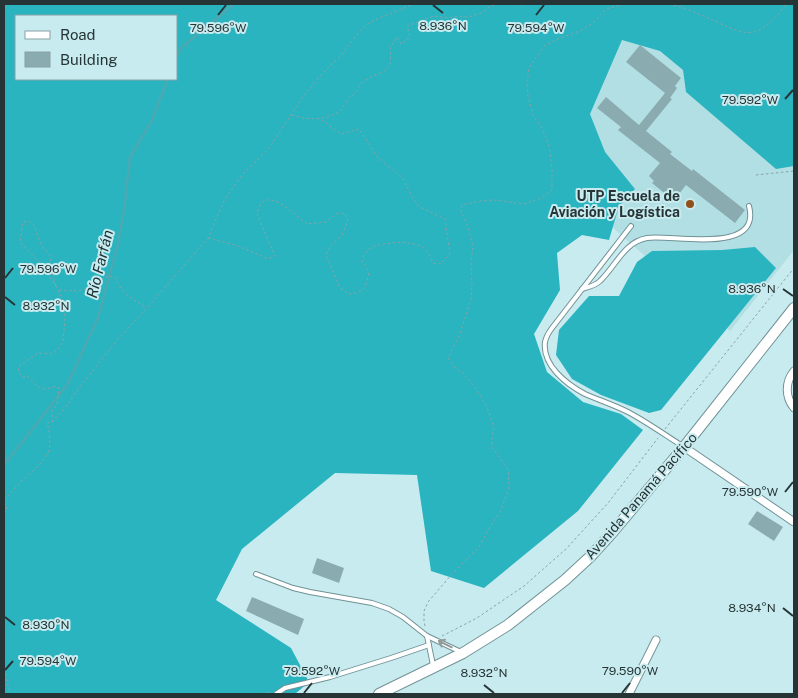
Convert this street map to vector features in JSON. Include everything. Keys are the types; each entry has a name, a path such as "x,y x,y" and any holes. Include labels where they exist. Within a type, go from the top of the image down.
{"main road":[{"name":"Avenida Panamá Pacífico","path":"381,694 463,653 508,625 535,605 591,556 612,534 684,447 794,308"}],"street":[{"path":"794,371 789,377 787,387 788,400 794,408"},
{"path":"684,447 794,522"},
{"path":"628,694 656,640"}],"lane":[{"path":"582,289 599,282 625,250 640,239 650,237 712,240 723,239 739,233 751,218 749,206"},
{"path":"631,226 552,328 545,340 546,354 553,369 583,393 625,410 684,447"},
{"path":"256,574 293,588 372,603 389,609 403,617 427,636 463,653"},
{"path":"427,636 433,668"},
{"path":"276,694 285,688 391,658 429,645"}],"path":[{"path":"4,512 7,505 4,502 25,478 38,468 50,449 50,434 47,423 52,422 68,404 75,392 117,340 208,238 224,201 231,190 244,173 269,148 303,97 370,22 414,4"},
{"path":"292,115 303,119 320,118 339,112 346,105 350,97 356,93 361,82 374,75 383,73 390,66 390,47 397,38 401,44 407,40 410,36 407,26 434,16 449,18 481,14 491,6 498,4"},
{"path":"510,4 524,4"},
{"path":"427,636 424,611 428,602 479,547 501,510 509,488 508,469 492,447 494,428 487,408 475,387 463,373 455,368 448,358 459,337 471,299 473,247 468,227 461,211 462,205 495,200 524,204 541,198 552,190 549,146 542,128 533,115 528,96 529,68 544,46 580,31 593,23 606,10 625,4"},
{"path":"669,4 680,6 726,27 752,33 760,30 777,16 786,4"},
{"path":"208,238 238,246 269,259 274,256 256,214 261,203 267,200 278,201 307,224 326,222 335,214 344,213 348,220 342,235 331,245 326,255 340,288 350,294 358,293 366,286 369,272 362,261 370,248 384,243 406,243 421,246 430,255 433,264 440,264 450,254 445,219 420,207 412,197 403,178 378,158 359,129 341,134 320,118"},
{"path":"756,175 794,171"},
{"path":"52,422 52,411 57,405 59,388 45,389 39,387 27,376 23,377 19,373 18,367 38,353 52,354 58,349 63,342 64,303 56,286 41,264 20,242 23,222 29,221 35,226 42,246 50,255 56,286"},
{"path":"435,640 476,618 524,586 566,549 608,503 662,432 794,268"},
{"path":"58,290 84,290 109,276 116,278 118,284 129,297 147,308"},
{"path":"4,669 11,694"}],"shaded area":[{"path":"4,4 794,4 794,166 776,169 686,92 683,70 660,51 622,40 590,114 605,152 635,189 619,206 609,240 582,235 557,253 560,290 534,334 547,372 583,402 621,414 643,430 578,511 484,588 431,571 417,475 335,473 242,549 216,600 291,648 309,682 295,694 4,694"},
{"name":"UTP Escuela de Aviación y Logística","path":"611,23 794,69 794,250 730,331 534,158"},
{"path":"755,247 776,268 661,410 649,413 601,395 572,379 556,355 559,330 589,296 619,296 637,262 652,251 722,250"}],"building":[{"path":"640,45 681,78 675,86 677,88 670,98 672,99 646,131 672,152 670,154 692,171 693,169 745,210 735,223 686,185 676,198 670,193 668,196 652,183 654,181 649,176 660,163 618,130 621,127 597,108 606,97 639,125 665,93 626,62"},
{"path":"757,511 783,527 774,541 748,524"},
{"path":"317,558 344,568 339,583 312,573"},
{"path":"252,597 304,619 298,635 246,611"}],"waterway":[{"name":"Río Farfán","path":"178,54 181,48 234,4"},
{"name":"Río Farfán","path":"4,465 67,385 98,318 118,244 130,157 151,122 168,80"}],"place":[{"name":"UTP Escuela de Aviación y Logística","path":"690,204"}]}
